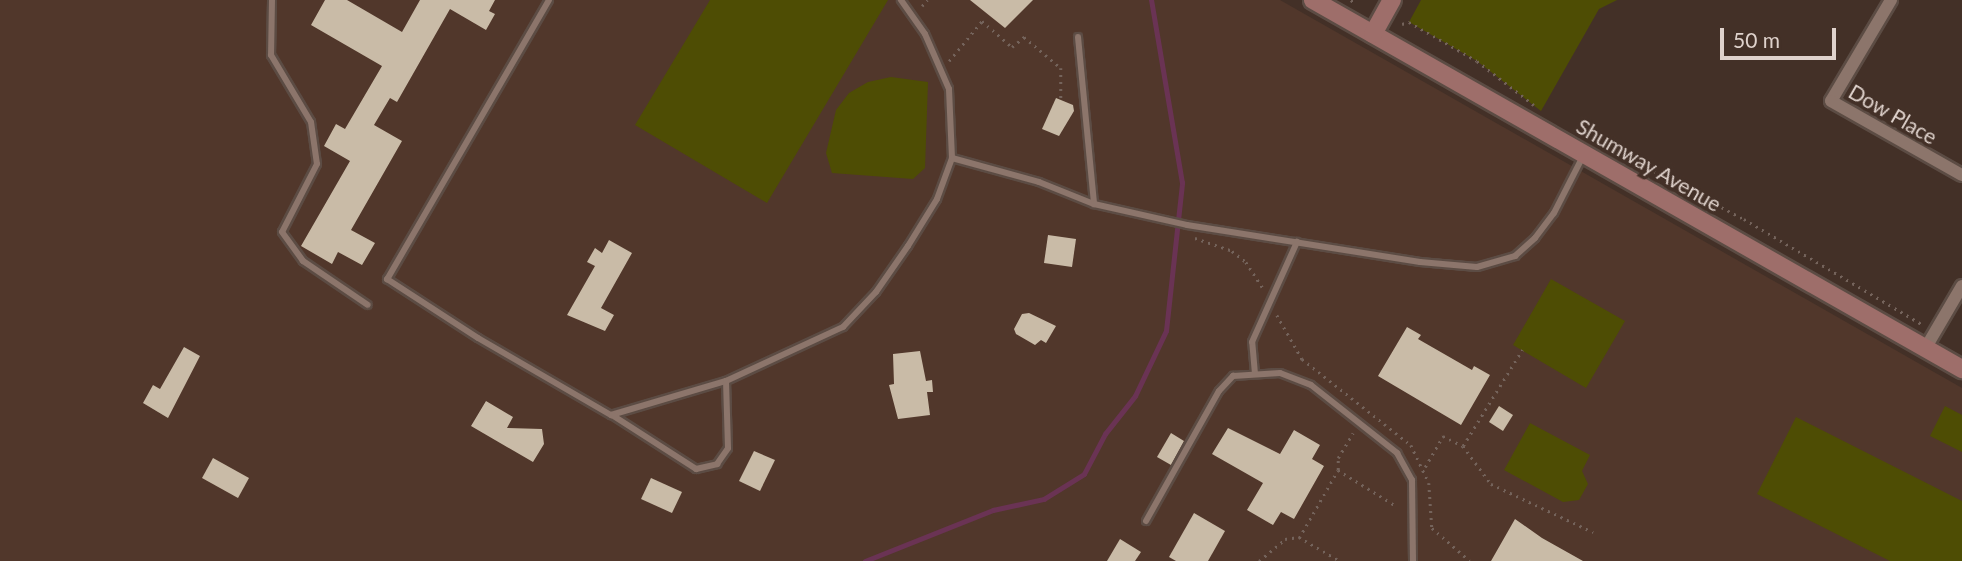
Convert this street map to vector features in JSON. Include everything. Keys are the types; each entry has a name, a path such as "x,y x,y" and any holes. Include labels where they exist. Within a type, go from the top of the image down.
{"street":[{"name":"Shumway Avenue","path":"1313,0 1962,369"},
{"path":"1373,34 1392,0"},
{"name":"Dow Place","path":"1891,0 1831,101 1962,175"},
{"path":"1925,349 1962,286"}],"lane":[{"path":"272,0 271,55 311,122 317,164 282,232 303,261 368,305"},
{"path":"549,0 387,279 478,338 611,415 696,469 717,464 728,448 726,381"},
{"path":"611,415 726,381 843,327 876,292 937,199 952,158 949,89 925,34 901,0"},
{"path":"1078,37 1094,204"},
{"path":"952,158 1039,182 1094,204 1187,225 1476,267 1515,256 1554,213 1584,154"},
{"path":"1255,374 1252,342 1269,299 1297,242"},
{"path":"1146,522 1219,391 1233,376 1280,373 1311,385 1396,453 1412,480 1413,561"}],"path":[{"path":"922,6 927,0"},
{"path":"1351,0 1355,2"},
{"path":"949,61 982,21 1012,47 1024,37 1061,68 1061,100"},
{"path":"1402,24 1409,22 1477,61 1541,111"},
{"path":"1589,136 1744,219 1923,325"},
{"path":"1186,233 1232,251 1246,262 1302,359 1411,445 1424,468 1432,528 1470,561"},
{"path":"1463,446 1522,350"},
{"path":"1299,538 1338,470 1338,457 1366,408"},
{"path":"1424,468 1443,436 1463,446 1491,484 1593,531"},
{"path":"1338,470 1396,506"},
{"path":"1259,561 1285,540 1299,538 1340,561"}],"shaded area":[{"path":"0,0 1280,0 1962,388 1962,561 0,561"},
{"path":"710,0 888,0 767,203 635,125"},
{"path":"1421,0 1617,0 1599,9 1541,111 1477,61 1409,22"},
{"path":"891,77 928,82 925,168 913,179 832,173 826,153 836,110 849,93 868,82"},
{"path":"1551,279 1625,321 1586,388 1513,345"},
{"path":"1945,406 1962,415 1962,452 1930,436"},
{"path":"1796,417 1962,501 1962,561 1890,561 1757,494"},
{"path":"1530,423 1590,455 1582,471 1588,484 1579,500 1563,502 1504,470"}],"building":[{"path":"325,0 347,0 402,32 420,0 495,0 489,11 495,14 486,30 450,9 397,102 390,98 374,125 402,141 351,230 375,243 362,265 338,252 332,264 301,246 350,161 324,146 336,124 345,129 382,66 311,25"},
{"path":"970,0 1033,0 1005,28"},
{"path":"1056,98 1073,105 1074,111 1059,136 1042,129"},
{"path":"1048,235 1076,239 1072,267 1044,263"},
{"path":"609,240 632,253 601,308 614,315 605,331 567,315 595,266 587,262 595,248 602,253"},
{"path":"1029,313 1056,326 1046,343 1041,340 1035,345 1016,334 1014,329 1022,314"},
{"path":"1407,327 1421,335 1418,339 1472,370 1474,366 1490,375 1461,425 1378,376"},
{"path":"184,347 200,356 168,418 143,403 153,385 160,389"},
{"path":"920,351 926,381 932,380 933,392 927,392 930,415 898,419 889,385 894,384 893,354"},
{"path":"486,401 513,417 507,428 542,429 544,444 533,462 471,426"},
{"path":"1499,406 1513,415 1503,431 1489,422"},
{"path":"1228,428 1280,454 1294,430 1320,445 1312,459 1324,466 1294,519 1281,512 1273,525 1247,510 1263,483 1212,454"},
{"path":"1171,433 1184,441 1171,465 1157,457"},
{"path":"754,451 775,460 760,491 739,481"},
{"path":"213,458 249,478 238,498 202,478"},
{"path":"651,478 682,492 672,513 641,499"},
{"path":"1194,513 1225,531 1208,561 1176,561 1169,557"},
{"path":"1515,519 1542,538 1583,561 1491,561"},
{"path":"1120,539 1141,552 1135,561 1107,561"}],"waterway":[{"path":"865,561 993,510 1044,499 1084,474 1105,434 1135,396 1166,331 1182,183 1151,0"}]}
